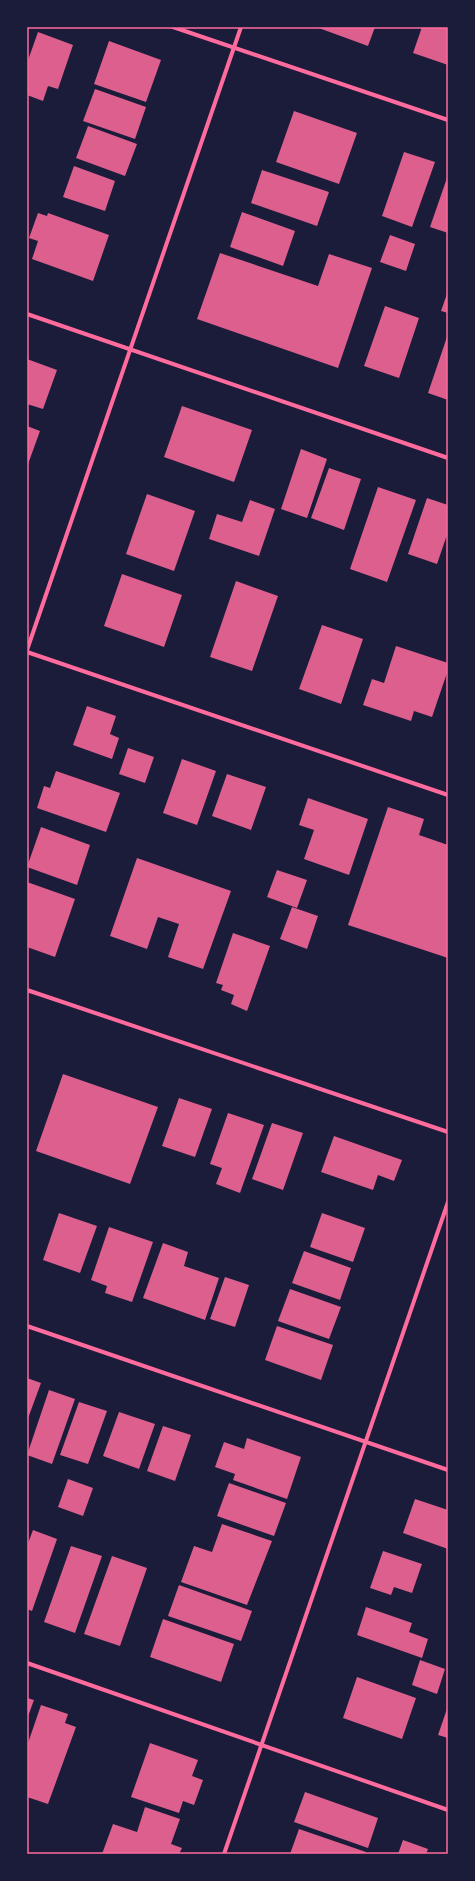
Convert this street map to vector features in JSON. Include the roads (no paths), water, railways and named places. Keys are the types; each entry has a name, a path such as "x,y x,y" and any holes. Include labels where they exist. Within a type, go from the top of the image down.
{"street":[{"path":"173,27 448,120"},
{"path":"241,27 27,651 448,795"},
{"path":"27,314 448,458"},
{"path":"27,990 448,1132"},
{"path":"224,1854 448,1202"},
{"path":"27,1326 448,1470"},
{"path":"27,1663 448,1810"}]}
